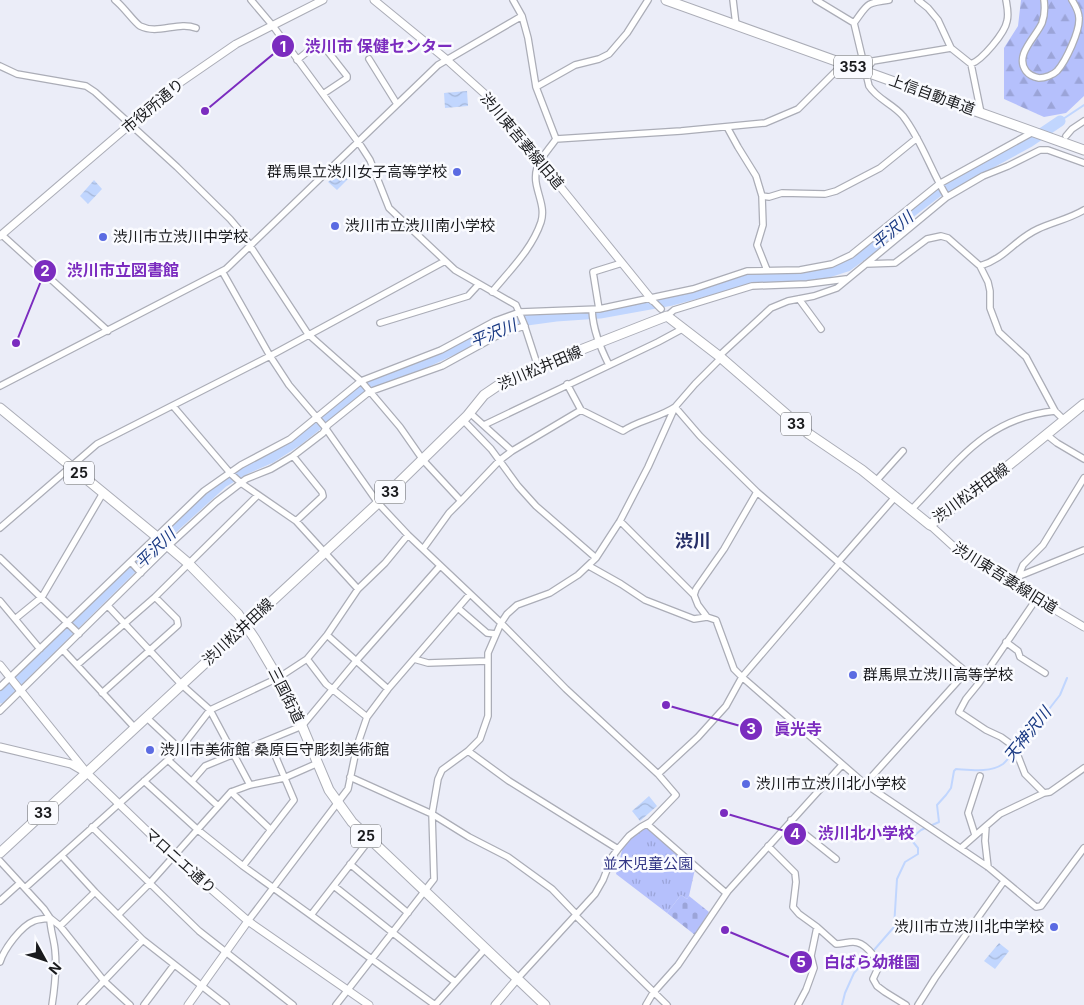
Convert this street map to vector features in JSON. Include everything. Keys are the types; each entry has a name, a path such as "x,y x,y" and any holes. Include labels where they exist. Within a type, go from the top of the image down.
{"main road":[{"name":"上信自動車道","path":"666,0 1084,150"},
{"name":"渋川松井田線","path":"0,853 378,503 470,413 492,388 509,378 598,343 664,312 720,357 809,434 896,496 930,525 947,514 1084,404"},
{"name":"三国街道","path":"0,408 188,563 246,624 278,678 302,726 328,790 352,822 545,1005"}],"street":[{"path":"115,0 139,25 164,29 187,24 196,28"},
{"path":"251,0 273,26 358,141 370,160 389,208 444,262 516,305 538,367"},
{"name":"市役所通り","path":"1,235 175,86 201,67 236,44 324,0"},
{"name":"渋川東吾妻線旧道","path":"374,0 446,59 486,95 651,298"},
{"path":"513,0 522,16 528,38 536,87 556,140"},
{"path":"536,87 576,65 599,59 609,54 627,33 648,0"},
{"path":"732,0 736,25"},
{"path":"816,0 854,23 869,86 873,93 890,104 902,115 923,147 939,184 947,197"},
{"path":"854,23 868,4 888,0"},
{"path":"918,0 938,20 951,48 971,64 982,112"},
{"path":"971,64 978,62 1003,32 1008,20 1006,0"},
{"path":"1044,0 1045,13 1042,22 1023,54 1022,62 1025,70 1032,76 1040,78 1056,71 1075,37 1079,18 1072,0"},
{"path":"0,386 222,271 438,64 522,16"},
{"path":"297,60 317,44 322,44 347,76 347,78 323,94"},
{"path":"866,71 872,62 951,48"},
{"path":"369,59 396,104"},
{"path":"492,292 531,244 541,221 542,206 535,178 540,162 556,140 727,127 765,122 798,109 844,63"},
{"path":"0,66 18,74 86,86 106,100 230,219 250,245 308,334 361,382 400,427 423,460 461,501"},
{"path":"1066,136 1072,129 1084,121"},
{"path":"727,127 756,176 762,196 763,225 757,245 767,270"},
{"path":"0,711 63,650 78,632 108,606 141,573 162,541 204,491 230,473 290,439 361,382 442,350 495,321 520,314 594,310 693,290 747,271 813,269 832,264 851,255 939,184 1036,133"},
{"path":"762,196 769,197 782,193 825,194 836,192 880,168 917,138"},
{"path":"567,384 581,410 623,431 652,417 666,413 675,407 720,357 771,308 788,301 814,296 837,288 947,197 983,176 1040,150 1048,150 1084,163"},
{"path":"980,266 993,262 1024,237 1039,228 1070,218 1084,210"},
{"path":"1,235 108,331"},
{"path":"866,264 895,263 927,239 941,236 948,238 980,266 988,282 990,308 999,332 1026,358 1055,411 1064,420"},
{"path":"0,528 72,468 97,444 270,356 444,262"},
{"path":"608,365 598,343 592,322 594,310 594,272 622,263"},
{"path":"222,271 270,356 289,385 325,428 378,503 408,535 501,623 566,689 658,774 676,795 650,822 629,836 612,857 595,894 517,979 497,1004"},
{"path":"651,298 664,312 752,286 808,284 846,279"},
{"path":"380,323 468,296 479,284"},
{"path":"799,299 821,329"},
{"path":"0,687 11,679 131,562 216,502 239,482 293,456 369,392 442,366 502,333 524,325"},
{"path":"484,425 684,328"},
{"path":"173,406 239,482 296,521 358,589"},
{"path":"675,407 700,436 757,492 979,683"},
{"path":"336,1005 434,879 432,814 438,779 442,770 468,751 480,739 488,716 488,653 501,623 517,605 550,593 589,566 596,558 620,520 648,467 675,407"},
{"path":"423,549 449,513 500,460 581,410"},
{"path":"912,509 954,464 984,436 1008,422 1036,413 1055,411"},
{"path":"470,413 512,451"},
{"path":"463,420 500,460 518,486 534,504 596,558"},
{"path":"1046,435 1084,459"},
{"path":"876,481 903,451"},
{"path":"293,456 322,492 323,496 296,521"},
{"path":"1019,575 1023,565 1043,545 1084,478"},
{"path":"694,595 757,492"},
{"path":"15,619 42,597 103,493"},
{"path":"77,665 155,597 258,495"},
{"path":"658,774 698,738 726,706 742,677 896,496"},
{"path":"620,520 694,595 707,616 716,620 734,668 742,677 864,784 988,867 1036,907 1041,906 1084,848"},
{"name":"渋川東吾妻線旧道","path":"930,525 953,546 978,564 1084,628"},
{"path":"25,888 180,749 210,710 278,678 307,660 327,635 358,589 385,563 408,535"},
{"path":"1007,581 1084,550"},
{"path":"0,558 78,632"},
{"path":"131,562 141,573"},
{"path":"192,781 205,766 302,726 356,661 440,566"},
{"path":"589,566 645,600 694,619 707,616"},
{"path":"188,1005 248,921 348,789 357,746 367,716 470,594"},
{"path":"102,693 178,625 178,622 155,597"},
{"path":"1037,598 966,699 959,712 986,730 1001,737 1015,749 1025,774 1044,793"},
{"path":"0,601 40,649"},
{"path":"108,606 182,685 210,710 250,785"},
{"path":"458,608 487,633 496,634"},
{"path":"327,635 388,689"},
{"path":"1006,642 1018,651 1020,657 1045,674"},
{"path":"63,650 134,728"},
{"path":"414,659 428,663 487,661"},
{"path":"307,660 326,684 367,716"},
{"path":"0,664 11,679"},
{"path":"864,784 966,672"},
{"name":"マロニエ通り","path":"11,679 86,773 173,856 248,921 368,1005"},
{"path":"147,718 180,749"},
{"path":"243,866 294,800 269,741"},
{"path":"0,747 71,764 86,773"},
{"path":"468,751 509,781 618,849"},
{"path":"168,760 218,806"},
{"path":"118,915 149,884 231,792 250,785 284,778 318,763"},
{"path":"646,1005 678,965 726,893 842,765"},
{"path":"961,848 1000,814 1044,793 1050,792 1084,768"},
{"path":"975,835 968,812 980,776"},
{"path":"350,777 432,814 469,837 508,857 552,889 576,914 577,918 667,1005"},
{"path":"144,781 198,830 243,866 436,1005 485,949"},
{"path":"231,792 270,830"},
{"path":"791,820 792,824 836,859"},
{"path":"646,824 726,893"},
{"path":"986,826 985,841 988,867"},
{"path":"92,827 199,931 294,1005"},
{"path":"311,915 370,840"},
{"path":"768,846 795,873 796,882 793,906 799,914 836,944 854,942 869,950 879,966 873,979 877,986 906,1005"},
{"path":"62,856 143,940 226,1005"},
{"path":"0,861 50,918 60,926 104,981 130,1005"},
{"path":"350,864 408,913"},
{"path":"918,1005 934,978 1004,881"},
{"path":"0,901 20,882"},
{"path":"334,886 455,982"},
{"path":"60,926 95,892"},
{"path":"0,962 4,951 12,940 33,921 50,918"},
{"path":"50,918 56,975 52,1005"},
{"path":"798,1005 814,968 811,956 817,927"},
{"path":"81,1005 143,940"},
{"path":"144,1005 174,965"}],"green space":[{"path":"1021,0 1084,0 1084,96 1066,113 1044,117 1004,99 1004,48 1018,26"},
{"name":"並木児童公園","path":"647,827 695,869 689,896 687,899 681,895 667,913 616,874 624,845 631,837"},
{"path":"681,895 687,899 689,896 709,912 695,935 667,913"}],"water":[{"path":"467,91 468,106 445,108 444,93"},
{"path":"345,166 353,174 337,190 328,182"},
{"path":"94,180 102,189 88,204 80,196"},
{"path":"649,796 657,806 640,821 632,811"},
{"path":"999,943 1009,951 995,969 984,961"}],"waterway":[{"name":"平沢川","path":"1060,121 1084,105"},
{"name":"平沢川","path":"0,698 165,535 223,482 245,469 270,458 298,440 360,391 375,382 413,368 512,322 600,313 672,300 750,279 787,279 816,276 847,266 881,241 912,211 937,192 1029,142 1060,121"},
{"name":"天神沢川","path":"1018,749 1060,695 1067,678"},
{"name":"天神沢川","path":"842,1005 854,973 894,927 897,879 905,862 918,854 918,848 913,842 915,835 921,830 939,822 937,805 951,788 954,771 956,769 992,769 1003,764 1014,752"}],"place":[{"name":"渋川市 保健センター","path":"205,111"},
{"name":"群馬県立渋川女子高等学校","path":"457,172"},
{"name":"渋川市立渋川南小学校","path":"335,226"},
{"name":"渋川市立渋川中学校","path":"103,237"},
{"name":"渋川市立図書館","path":"16,343"},
{"name":"群馬県立渋川高等学校","path":"853,675"},
{"name":"眞光寺","path":"666,705"},
{"name":"渋川市美術館 桑原巨守彫刻美術館","path":"150,750"},
{"name":"渋川市立渋川北小学校","path":"746,784"},
{"name":"渋川北小学校","path":"724,813"},
{"name":"渋川市立渋川北中学校","path":"1054,927"},
{"name":"白ばら幼稚園","path":"725,930"}],"district":[{"name":"渋川","path":"693,541"}]}
